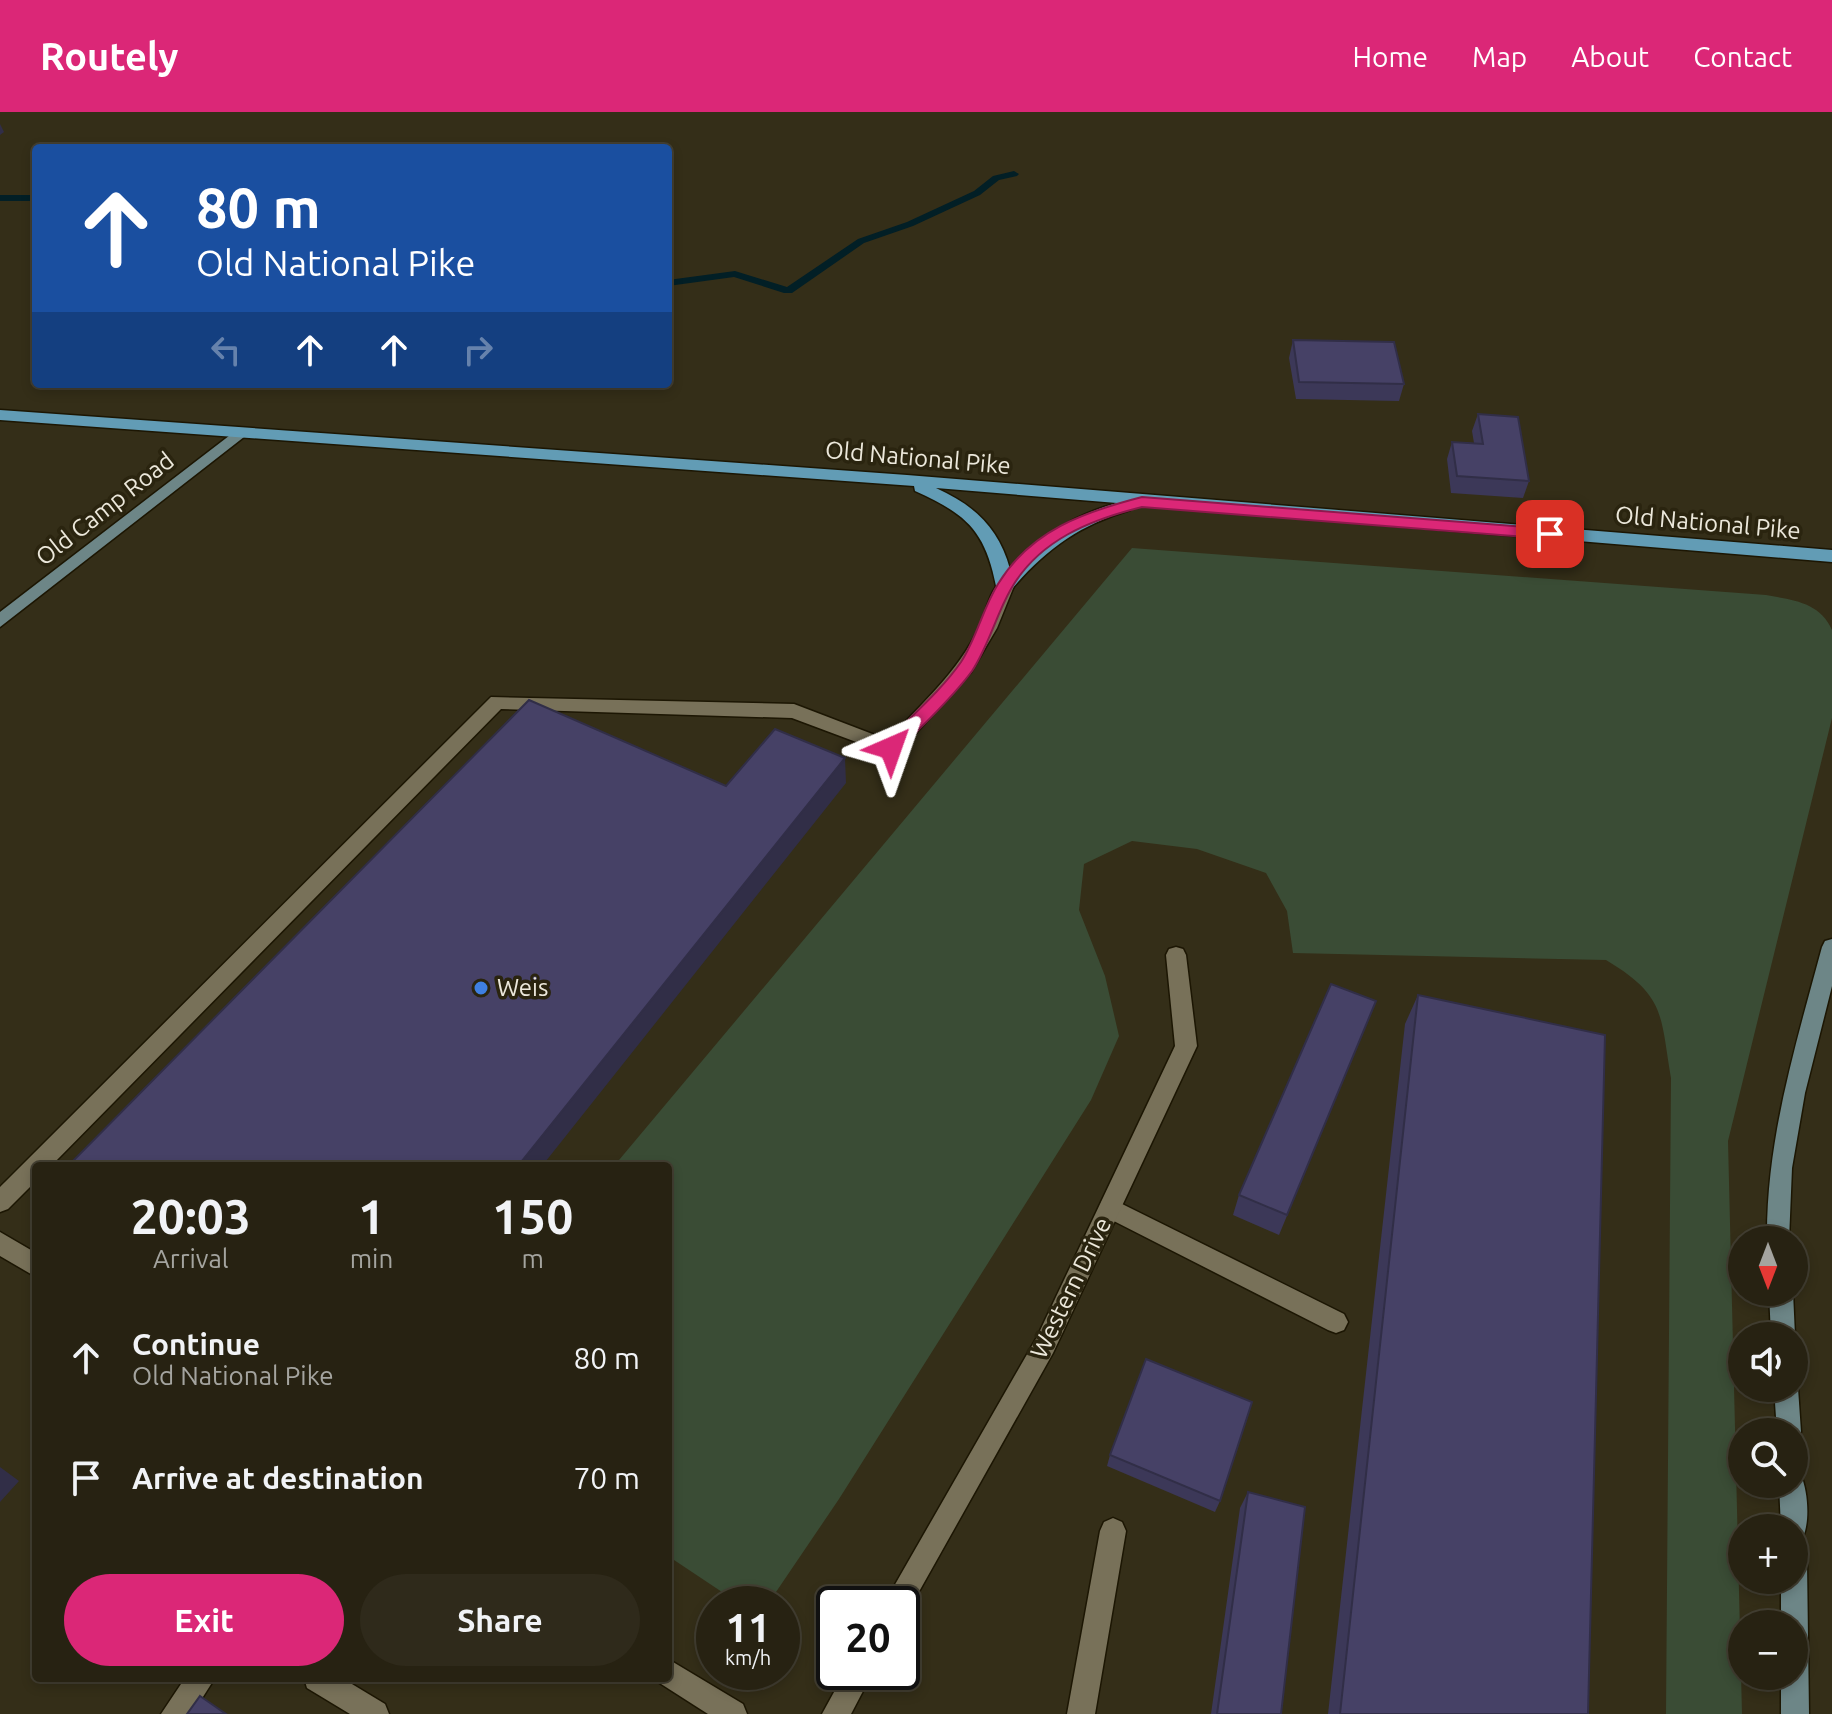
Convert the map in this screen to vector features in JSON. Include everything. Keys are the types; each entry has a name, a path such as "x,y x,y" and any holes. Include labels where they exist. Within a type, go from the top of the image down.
{"main road":[{"name":"Old National Pike","path":"0,415 907,480 1142,502 1832,556"},
{"path":"907,480 960,504 989,531 999,552 1005,586"},
{"path":"1005,586 1036,549 1063,528 1100,513 1142,502"}],"street":[{"name":"Old Camp Road","path":"0,621 238,434"},
{"path":"40,1162 497,702 794,711 891,748 965,668 988,628 1005,586"},
{"path":"1777,1226 1775,1200 1803,1059 1832,947"},
{"name":"Western Drive","path":"908,1586 1045,1345 1186,1046 1176,955"},
{"path":"0,1202 32,1170"},
{"path":"1110,1208 1336,1322"},
{"path":"0,1243 32,1263"},
{"path":"1081,1714 1113,1531"},
{"path":"1794,1594 1795,1714"},
{"path":"672,1675 733,1714"},
{"path":"175,1714 199,1682"},
{"path":"323,1682 375,1714"},
{"path":"836,1714 850,1690"}],"green space":[{"path":"1132,548 1766,595 1813,608 1832,630 1832,718 1728,1141 1728,1306 1732,1306 1732,1322 1728,1322 1728,1402 1734,1402 1735,1418 1728,1418 1728,1498 1737,1498 1737,1514 1728,1514 1728,1594 1739,1594 1739,1610 1728,1610 1728,1690 1741,1690 1742,1714 1666,1714 1671,1078 1657,1008 1640,985 1606,960 1293,953 1287,911 1266,873 1197,849 1132,841 1084,864 1079,910 1105,976 1119,1036 1091,1100 839,1499 780,1586 713,1586 672,1559 672,1162 617,1162"}],"building":[{"path":"1293,340 1394,342 1404,384 1299,382"},
{"path":"1478,414 1518,417 1529,481 1457,476 1452,442 1483,444"},
{"name":"Weis","path":"529,700 726,786 775,729 845,758 521,1162 72,1162"},
{"path":"1331,984 1376,1001 1287,1215 1239,1195"},
{"path":"1418,995 1605,1035 1588,1714 1340,1714"},
{"path":"1146,1359 1252,1402 1220,1501 1110,1455"},
{"path":"1248,1492 1305,1507 1281,1714 1217,1714"},
{"path":"200,1696 226,1714 187,1714"}],"waterway":[{"path":"672,282 735,274 788,291 861,241 910,224 977,193 996,178 1014,174"},
{"path":"0,198 32,198"}],"place":[{"name":"Weis","path":"481,988"}],"route":[{"path":"891,748 965,668 988,628 1005,586 1036,549 1063,528 1100,513 1142,502 1550,534"}]}
